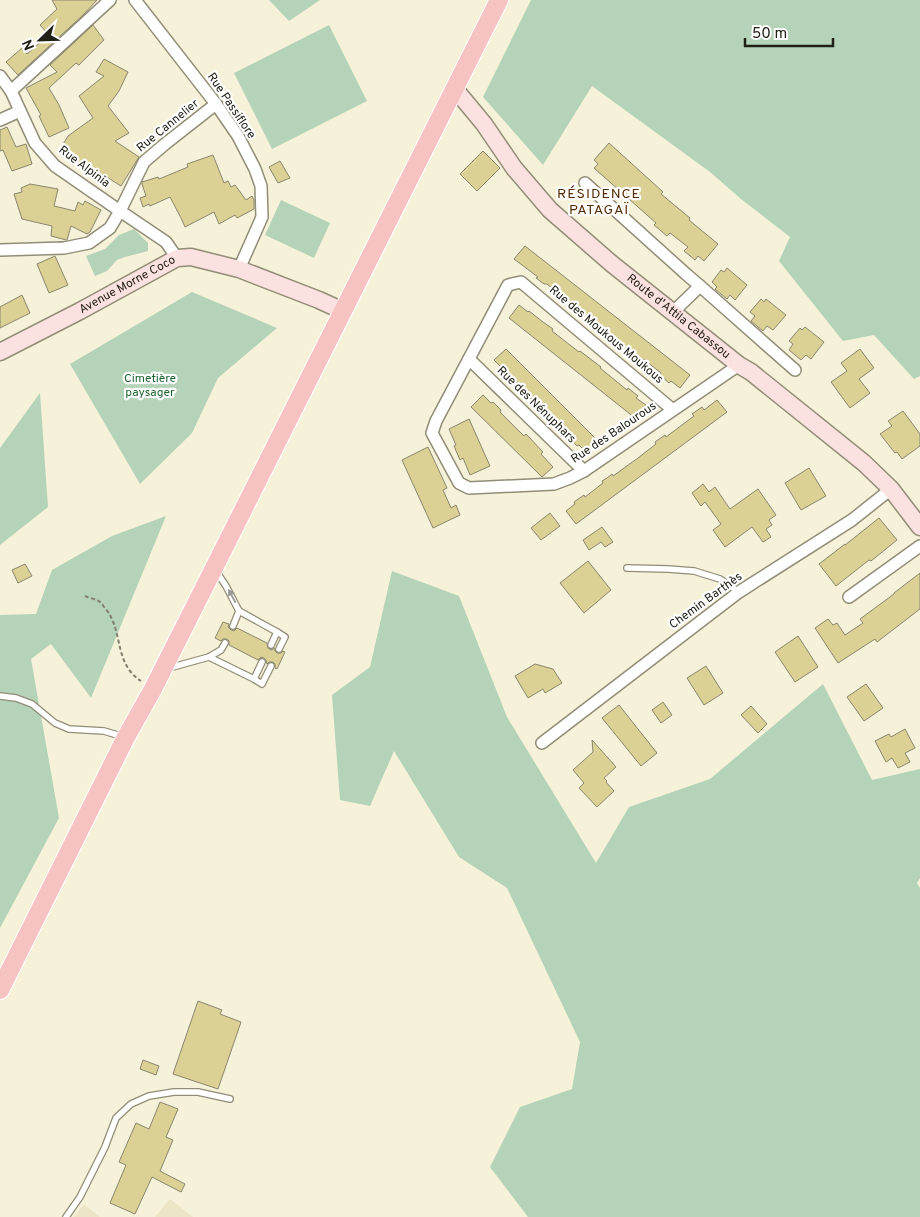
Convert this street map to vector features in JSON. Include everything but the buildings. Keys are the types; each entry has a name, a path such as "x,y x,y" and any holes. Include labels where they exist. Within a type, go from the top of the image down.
{"main road":[{"path":"0,990 499,0"},
{"name":"Route d'Attila Cabassou","path":"455,89 484,124 514,168 550,210 612,264 738,365 751,372 856,457 891,489 920,527"},
{"name":"Avenue Morne Coco","path":"0,352 88,307 177,258 191,257 240,270 343,311"}],"street":[{"path":"11,91 110,0"},
{"name":"Rue Passiflore","path":"135,0 216,104 238,136 262,186 262,217 240,270"},
{"name":"Rue Alpinia","path":"0,76 11,91 35,143 56,166 166,242 177,258"},
{"name":"Rue Cannelier","path":"0,250 64,248 89,243 110,228 144,162 216,104"},
{"path":"0,120 20,111"},
{"path":"585,183 795,370"},
{"name":"Rue des Balourous","path":"521,282 508,285 436,421 432,434 459,483 469,488 554,484 584,471 738,365"},
{"name":"Rue des Moukous Moukous","path":"521,282 674,410"},
{"path":"673,312 700,286"},
{"name":"Rue des Nénuphars","path":"469,359 584,471"},
{"name":"Chemin Barthès","path":"542,743 739,592 852,520 891,489"},
{"path":"849,597 920,546"}],"lane":[{"path":"214,568 240,611 285,637 279,649"},
{"path":"627,568 694,571 720,578 739,592"},
{"path":"233,626 240,611"},
{"path":"270,645 277,632"},
{"path":"162,670 210,657 221,650 225,643"},
{"path":"210,657 262,684 271,666"},
{"path":"254,679 262,662"},
{"path":"0,696 16,698 32,704 55,722 69,729 104,731 126,737"},
{"path":"66,1217 80,1197 105,1147 116,1118 131,1104 149,1096 174,1092 198,1092 230,1099"}],"path":[{"path":"85,596 100,601 109,613 123,660 132,675 153,688"}],"shaded area":[{"path":"170,1199 193,1217 155,1217"},
{"path":"84,1204 100,1217 74,1217"}],"green space":[{"path":"269,0 320,0 289,21"},
{"path":"531,0 920,0 920,376 914,379 874,335 843,341 779,261 790,237 710,172 592,86 543,165 483,97"},
{"path":"329,25 367,101 272,149 234,73"},
{"path":"281,200 330,223 314,258 265,235"},
{"path":"134,229 148,243 148,251 117,260 107,271 95,276 86,256 105,249 119,235"},
{"name":"Cimetière paysager","path":"192,292 277,328 218,378 192,433 140,484 70,364"},
{"path":"40,393 48,507 0,545 0,448"},
{"path":"166,516 91,698 51,644 31,659 59,818 0,928 0,615 36,614 52,570 112,536"},
{"path":"392,571 459,596 507,717 596,863 629,807 710,779 823,684 872,780 920,769 920,878 917,883 920,888 920,1217 528,1217 490,1167 520,1107 572,1089 580,1042 507,888 459,857 394,751 370,806 340,800 332,695 370,667"}],"district":[{"name":"RÉSIDENCE PATAGAÏ","path":"599,202"}]}
